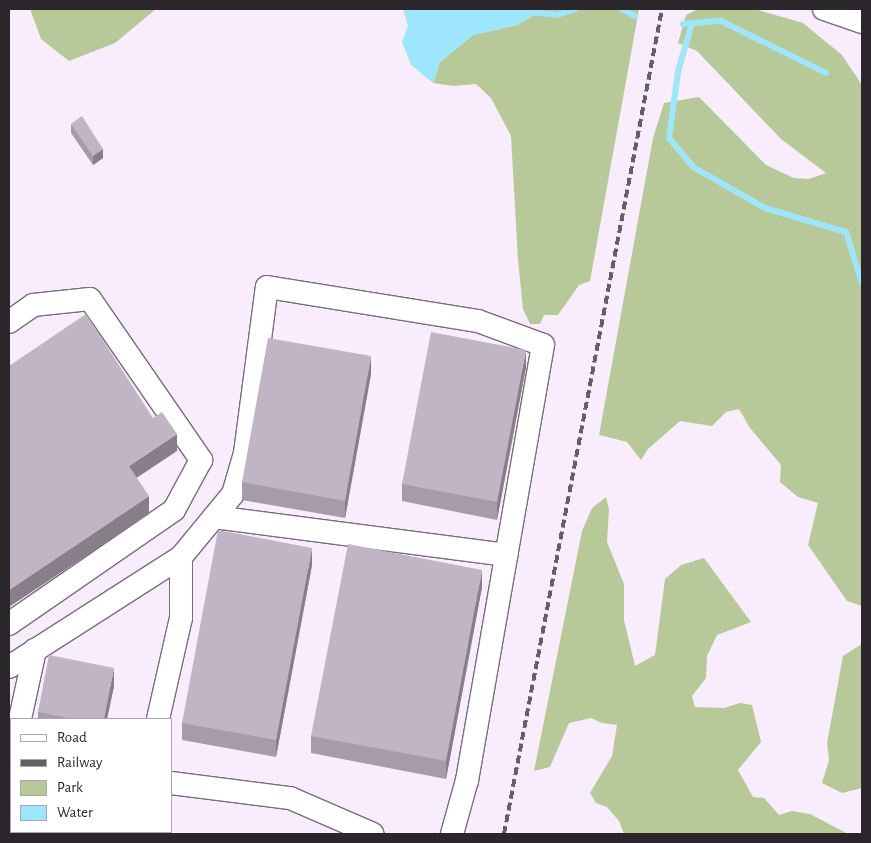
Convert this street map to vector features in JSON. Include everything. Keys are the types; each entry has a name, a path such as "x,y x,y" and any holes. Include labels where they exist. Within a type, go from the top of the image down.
{"lane":[{"path":"824,9 862,22"},
{"path":"9,667 181,557 233,494 244,453 267,286 478,321 544,345 467,780 452,834"},
{"path":"9,322 33,305 90,299 201,460 174,510 9,624"},
{"path":"214,517 507,555"},
{"path":"158,718 181,618 181,557"},
{"path":"20,718 35,650"},
{"path":"172,783 290,798 373,834"}],"green space":[{"path":"30,9 156,9 115,43 69,61 41,39"},
{"path":"544,9 639,9 590,281 579,285 558,315 544,315 540,324 530,324 523,309 518,260 511,136 491,98 476,84 453,86 433,83 440,62 473,35 517,25"},
{"path":"698,9 754,9 803,23 842,55 862,85 862,606 847,601 808,545 818,503 798,497 780,482 781,465 750,428 739,409 726,412 712,426 680,421 648,449 641,460 627,442 599,435 653,138 664,103 699,97 766,165 794,178 809,179 826,173 781,139 697,51 678,43 686,15"},
{"path":"606,497 609,509 607,542 624,584 624,620 635,666 655,655 665,579 681,565 704,558 751,622 717,635 707,656 706,678 692,696 695,707 724,708 740,703 752,705 761,742 738,770 753,797 764,798 779,815 792,811 810,814 848,834 624,834 619,821 607,807 596,803 590,793 612,756 617,725 602,723 591,718 569,723 550,767 534,771 582,531 592,508"},
{"path":"862,644 862,788 842,793 822,783 829,760 827,743 843,656"}],"water":[{"path":"403,9 544,9 517,25 473,35 440,62 433,83 411,65 402,42 408,26"}],"building":[{"path":"82,116 103,149 93,156 71,124"},
{"path":"86,314 153,418 162,412 177,434 129,466 149,496 9,590 9,366"},
{"path":"431,332 526,350 497,502 402,484"},
{"path":"268,338 371,356 345,501 242,482"},
{"path":"218,530 312,548 276,740 182,723"},
{"path":"348,544 482,570 446,761 311,736"},
{"path":"49,655 114,668 104,718 68,718 38,712"}],"waterway":[{"path":"530,12 557,15 575,9"},
{"path":"622,9 635,16"},
{"path":"683,24 721,21 826,73"},
{"path":"691,26 678,72 669,138 693,167 765,208 846,232 862,283"}],"railway":[{"path":"504,834 662,9"}]}
